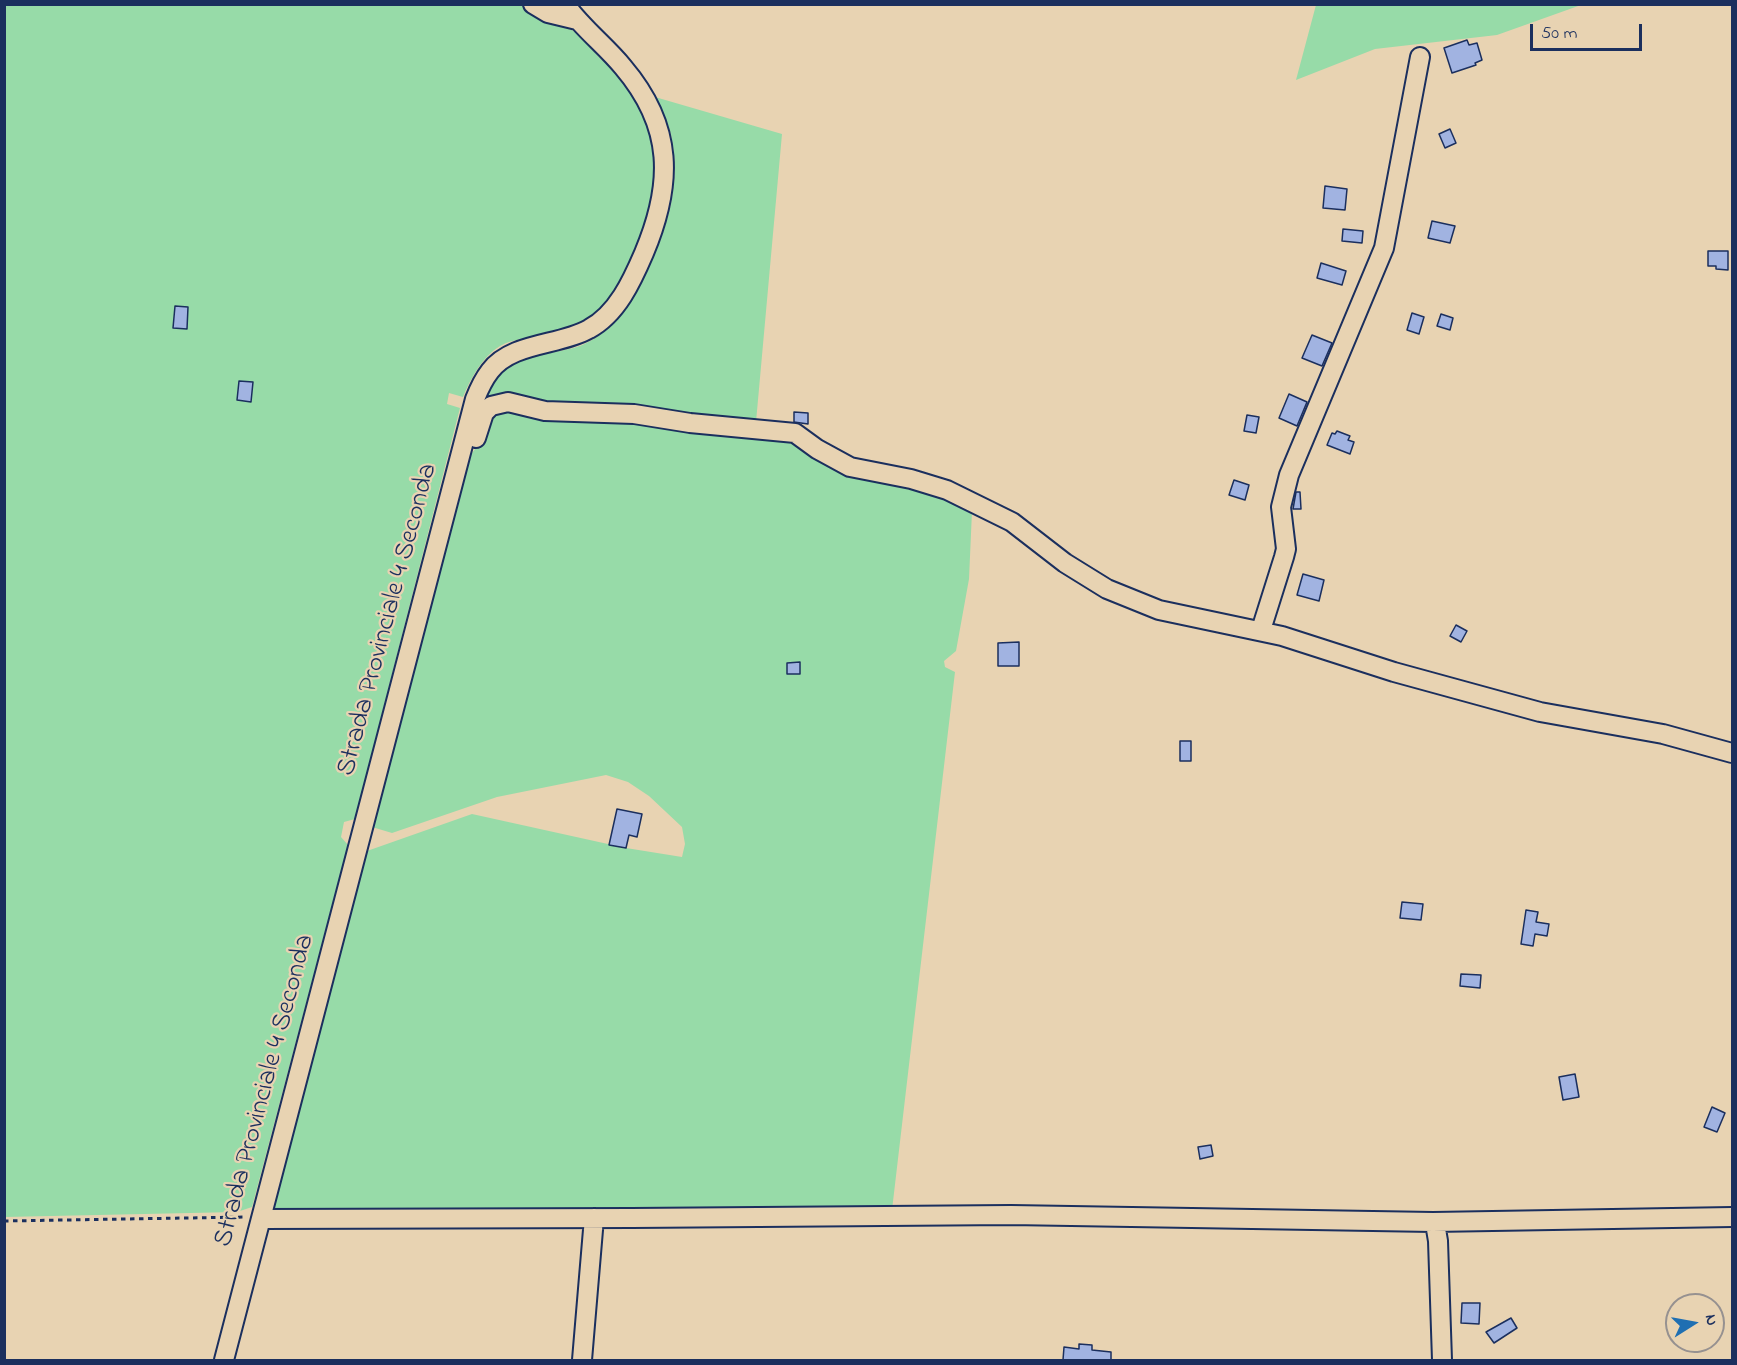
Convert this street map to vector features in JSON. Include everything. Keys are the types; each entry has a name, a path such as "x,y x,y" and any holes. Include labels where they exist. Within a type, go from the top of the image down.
{"street":[{"path":"533,4 548,13 577,20"},
{"name":"Strada Provinciale 4 Seconda","path":"224,1360 475,399 491,369 512,355 573,336 602,320 616,304 637,270 658,213 664,187 665,165 663,142 650,105 622,66 577,20 565,4"},
{"path":"1261,630 1286,549 1281,507 1289,476 1384,248 1420,57"},
{"path":"460,458 475,441 484,413 491,406 508,402 545,411 634,414 690,423 795,433 817,449 850,467 946,490 1012,522 1065,563 1107,589 1159,610 1261,630 1434,684 1540,712 1663,734 1732,753"},
{"path":"261,1219 1011,1215 1433,1222 1732,1217"},
{"path":"582,1360 594,1218"},
{"path":"1433,1222 1438,1241 1442,1360"}],"path":[{"path":"4,1221 242,1216 261,1219"}],"green space":[{"path":"1316,4 1581,5 1497,35 1375,49 1296,80"},
{"path":"4,5 525,5 542,19 576,32 615,71 630,89 641,108 653,148 654,188 644,229 615,290 602,308 575,326 511,341 500,346 482,362 463,397 449,393 447,404 460,408 355,819 344,822 341,837 348,845 252,1207 237,1212 5,1217"},
{"path":"655,97 782,134 756,422 481,408 494,383 509,367 528,358 578,347 600,335 619,314 635,290 657,249 665,227 674,181 671,135"},
{"path":"502,409 775,434 935,492 972,511 969,579 956,651 944,661 945,667 955,672 892,1210 277,1212 274,1207 367,851 472,814 626,848 682,857 685,844 682,827 649,796 628,782 606,775 497,797 392,833 372,827 467,459 480,443 489,416"}],"building":[{"path":"1467,40 1469,45 1477,43 1482,60 1475,63 1476,65 1452,73 1444,48"},
{"path":"1450,129 1456,143 1445,148 1439,134"},
{"path":"1325,186 1347,189 1345,210 1323,208"},
{"path":"1432,221 1455,226 1450,243 1428,238"},
{"path":"1343,229 1363,231 1362,243 1342,241"},
{"path":"1708,251 1728,251 1728,270 1708,266"},
{"path":"1321,263 1346,271 1342,285 1317,278"},
{"path":"175,306 188,307 187,329 173,328"},
{"path":"1412,313 1424,317 1419,334 1407,330"},
{"path":"1441,314 1453,318 1450,330 1437,326"},
{"path":"1312,335 1332,343 1322,366 1302,358"},
{"path":"239,381 253,382 251,402 237,400"},
{"path":"1289,394 1307,402 1297,426 1279,418"},
{"path":"794,412 808,413 808,424 794,422"},
{"path":"1247,415 1259,417 1256,433 1244,431"},
{"path":"1337,431 1350,436 1348,440 1354,442 1350,454 1327,445 1332,433 1335,434"},
{"path":"1234,480 1249,485 1245,500 1229,495"},
{"path":"1296,492 1300,492 1301,509 1293,509"},
{"path":"1303,574 1324,580 1319,601 1297,595"},
{"path":"1456,625 1467,631 1461,642 1450,636"},
{"path":"1019,642 1019,666 998,666 998,643"},
{"path":"800,662 800,674 787,674 787,663"},
{"path":"1180,741 1191,741 1191,761 1180,761"},
{"path":"617,809 642,814 637,837 629,835 626,848 609,845"},
{"path":"1402,902 1423,904 1421,920 1400,918"},
{"path":"1526,910 1538,912 1536,922 1549,924 1547,936 1535,934 1533,946 1521,944"},
{"path":"1461,974 1481,975 1480,988 1460,986"},
{"path":"1575,1074 1579,1097 1563,1100 1559,1077"},
{"path":"1712,1107 1725,1113 1717,1132 1704,1127"},
{"path":"1211,1145 1213,1156 1200,1159 1198,1147"},
{"path":"1462,1303 1480,1303 1479,1324 1461,1323"},
{"path":"1511,1318 1517,1328 1494,1343 1486,1332"},
{"path":"1079,1344 1092,1345 1092,1350 1111,1352 1111,1360 1063,1360 1064,1347 1079,1349"}]}
